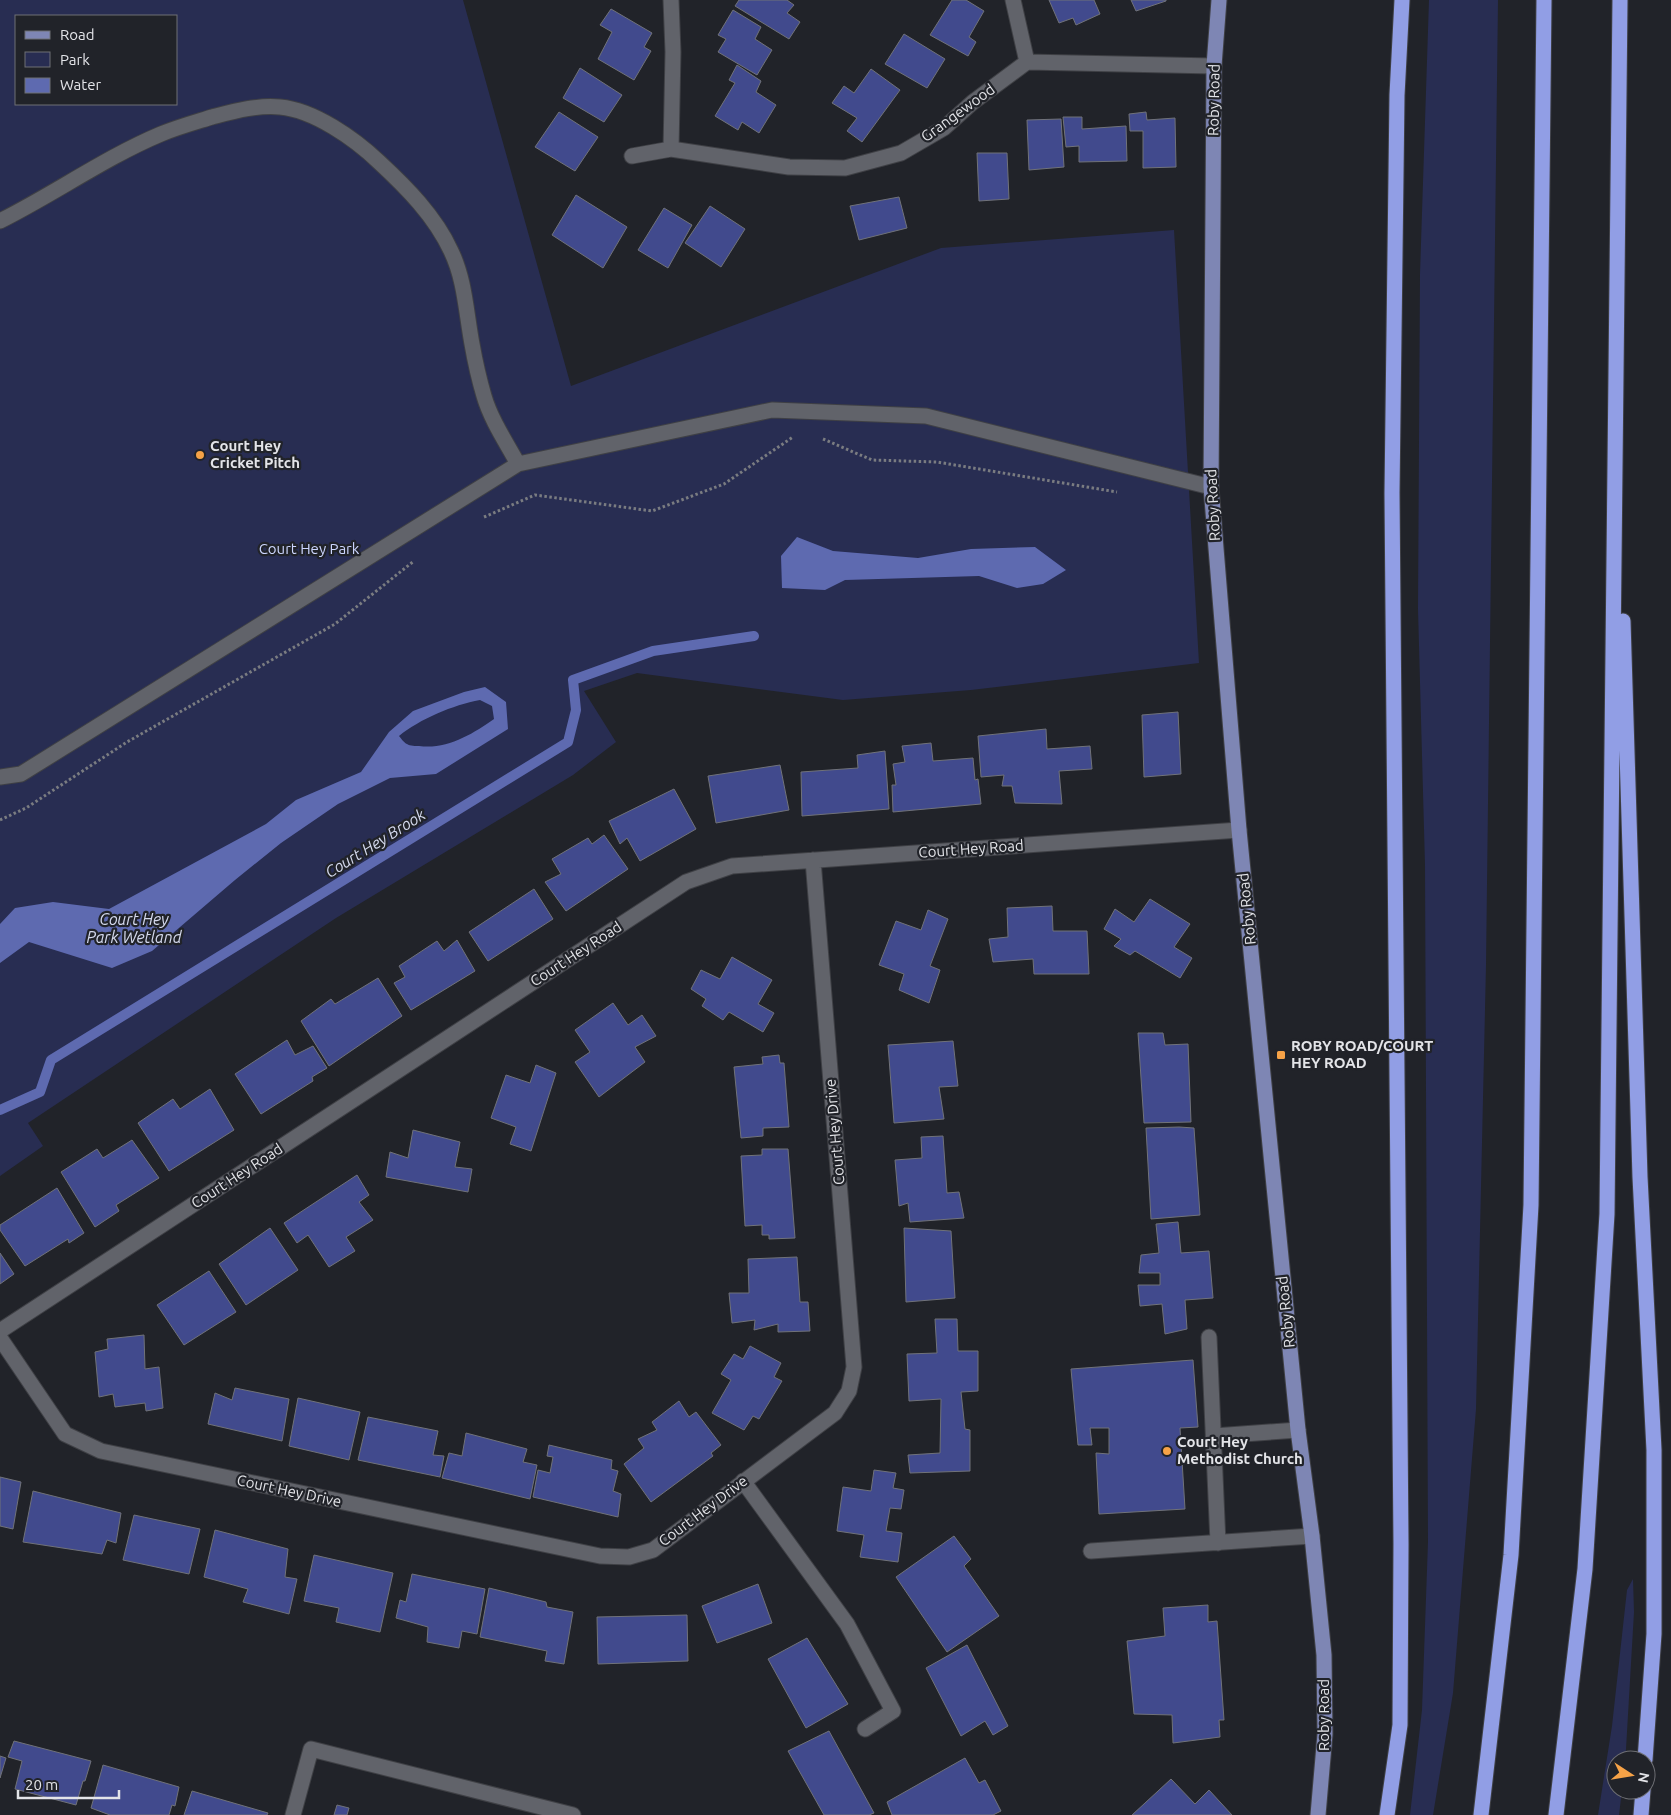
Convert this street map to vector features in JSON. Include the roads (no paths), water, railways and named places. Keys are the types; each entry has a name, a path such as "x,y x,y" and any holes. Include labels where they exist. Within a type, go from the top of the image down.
{"highway":[{"path":"1387,1815 1400,1724 1401,1554 1392,492 1396,95 1402,0"},
{"path":"1481,1815 1511,1555 1531,1205 1544,0"},
{"path":"1556,1815 1585,1569 1607,1214 1620,0"},
{"path":"1616,378 1640,1178 1654,1450 1654,1634 1646,1750"},
{"path":"1642,1815 1643,1800"}],"main road":[{"name":"Roby Road","path":"1220,0 1214,66 1211,487 1239,830 1298,1430 1312,1536 1324,1665 1325,1734 1318,1815"}],"street":[{"path":"671,0 673,89 671,149"},
{"path":"1013,0 1027,62 1214,66"},
{"name":"Grangewood","path":"632,156 671,149 790,167 845,168 901,153 944,128 973,102 1027,62"},
{"path":"0,222 131,148 162,133 209,118 246,107 280,107 301,112 324,122 369,153 394,176 420,204 451,251 465,292 471,343 484,397 502,436 518,464"},
{"path":"0,777 21,774 518,464 772,410 926,416 1211,487"},
{"name":"Court Hey Road","path":"0,1331 686,882 732,866 1239,830"},
{"name":"Court Hey Drive","path":"0,1338 65,1434 101,1451 600,1556 629,1557 652,1550 835,1413 849,1391 854,1367 814,860"},
{"path":"1209,1337 1218,1543"},
{"path":"1214,1436 1298,1430"},
{"path":"743,1481 847,1624 893,1711 865,1729"},
{"path":"1090,1551 1312,1536"},
{"path":"293,1815 311,1749 573,1815"}],"water":[{"path":"797,537 833,551 918,558 971,549 1035,547 1066,570 1043,584 1017,588 979,576 845,580 825,590 782,588 781,556"},
{"name":"Court Hey Park Wetland","path":"485,687 506,702 508,729 436,774 390,778 338,804 281,843 152,951 112,968 29,942 0,963 0,924 15,908 53,902 109,909 266,824 296,800 361,772 389,732 413,711 464,692","holes":["480,700 492,706 494,719 459,740 439,746 411,746 405,743 399,736 427,718 459,705"]}],"waterway":[{"name":"Court Hey Brook","path":"0,1110 40,1092 51,1060 568,742 576,710 573,680 653,651 754,636"}],"place":[{"name":"Court Hey Cricket Pitch","path":"200,455"},
{"name":"ROBY ROAD/COURT HEY ROAD","path":"1281,1055"},
{"name":"Court Hey Methodist Church","path":"1167,1451"}],"park label":[{"name":"Court Hey Park","path":"309,549"}]}
